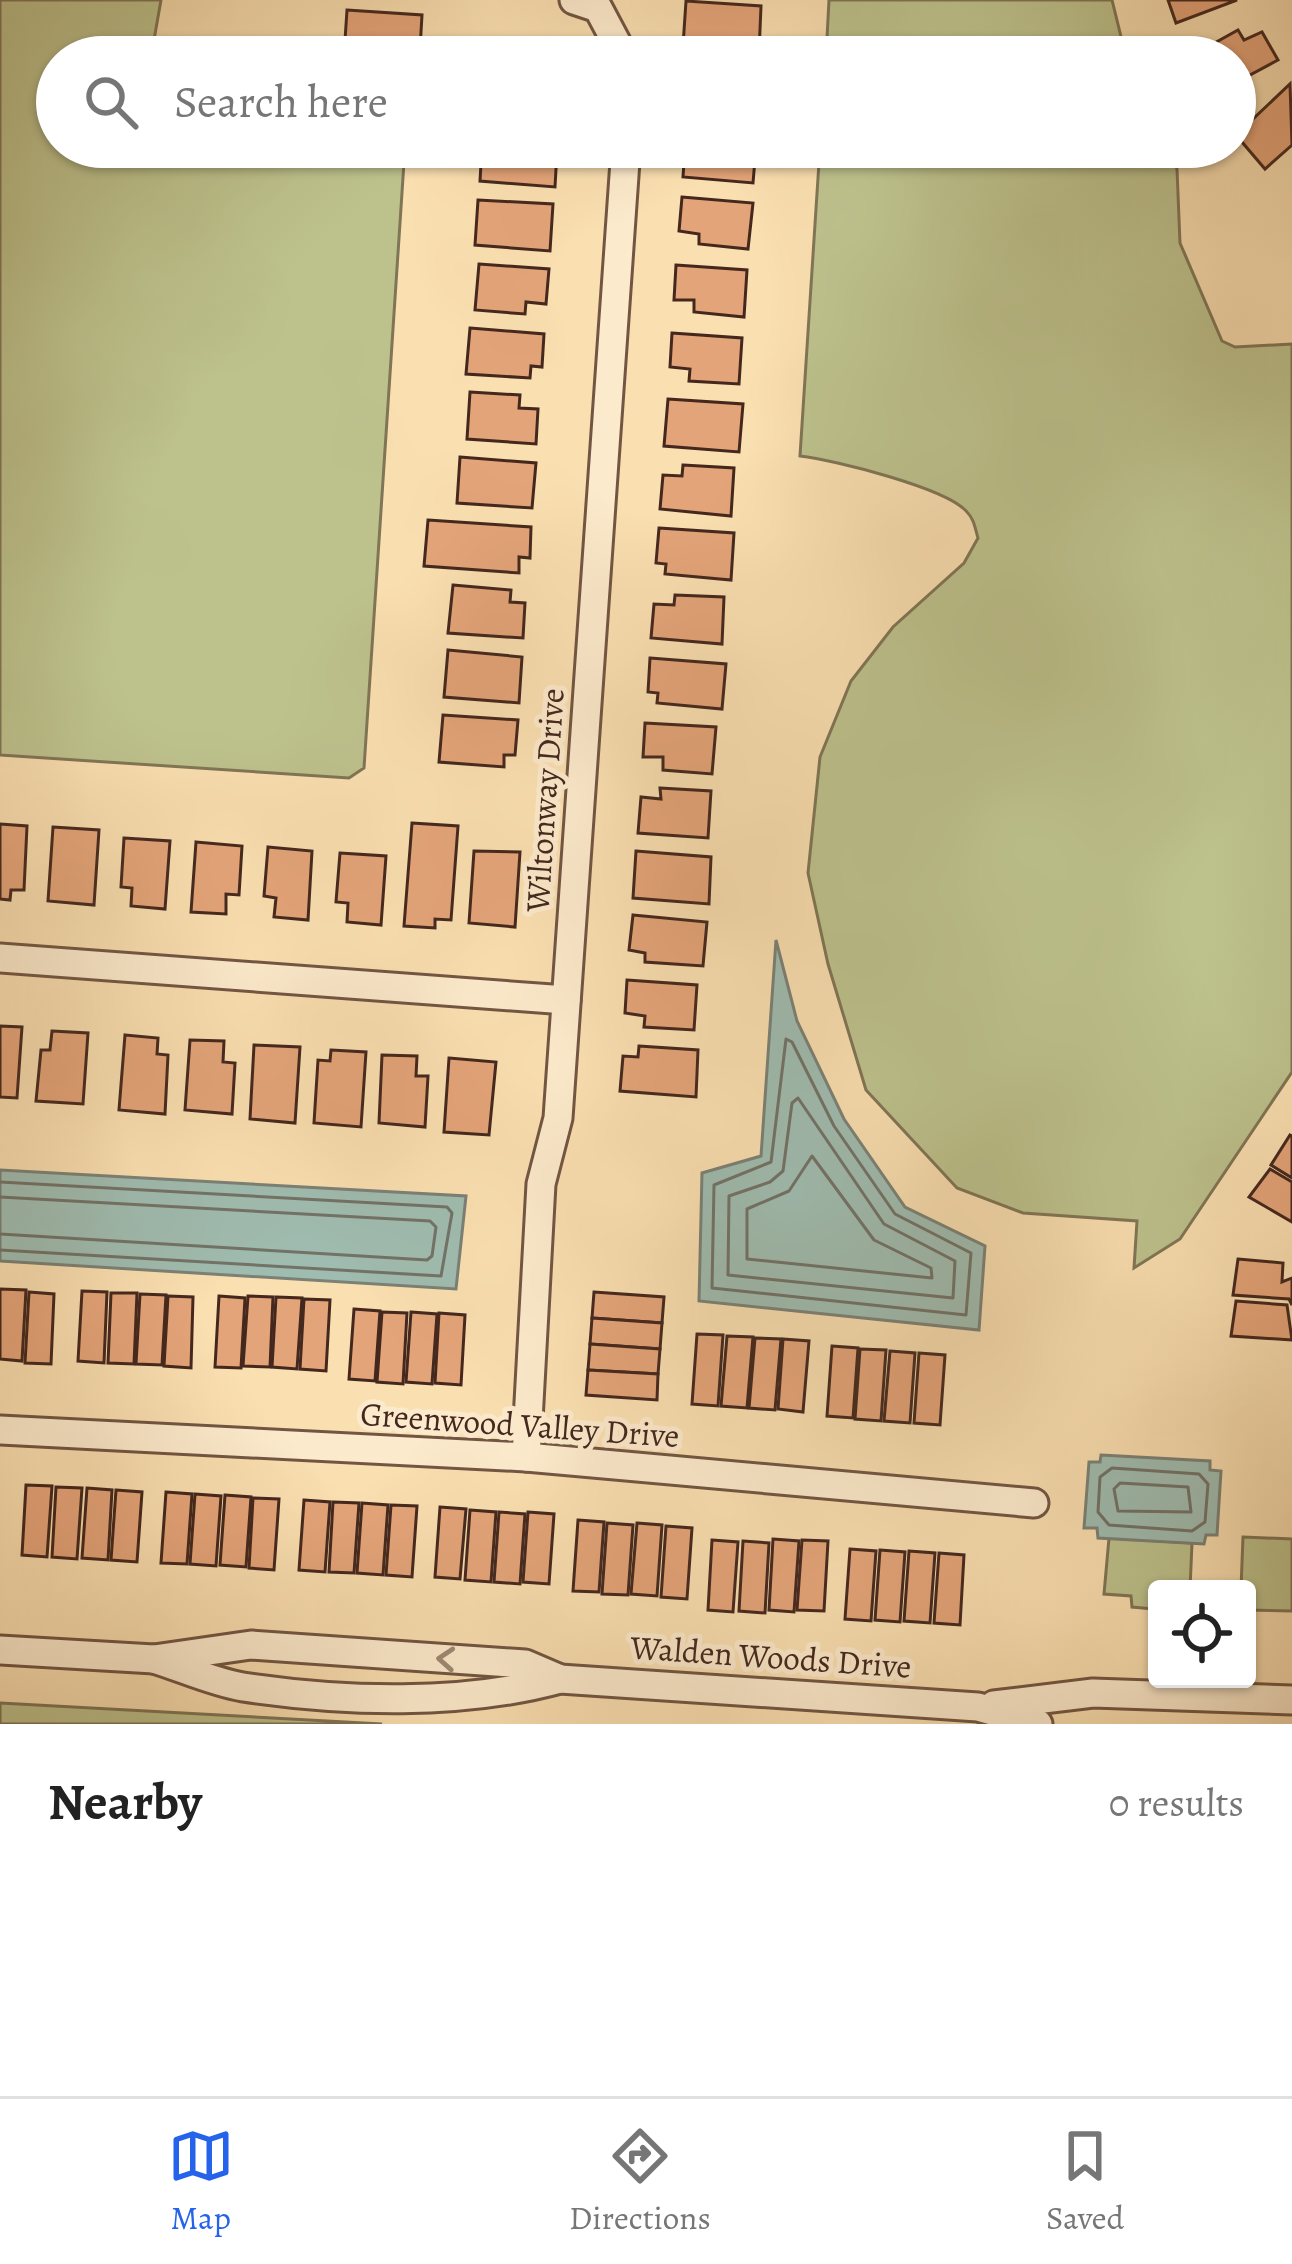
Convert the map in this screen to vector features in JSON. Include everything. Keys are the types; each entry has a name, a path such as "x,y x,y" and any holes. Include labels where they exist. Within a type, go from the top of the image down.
{"street":[{"path":"574,0 598,8 613,36"},
{"name":"Wiltonway Drive","path":"526,1457 542,1184 558,1118 625,168"},
{"path":"0,958 566,1000"},
{"name":"Greenwood Valley Drive","path":"0,1430 526,1457 1034,1503"},
{"name":"Walden Woods Drive","path":"0,1650 154,1659 251,1645 525,1664 560,1679"},
{"name":"Walden Woods Drive","path":"154,1659 239,1687 375,1697 514,1691 560,1679 978,1707 1093,1693 1292,1700"},
{"name":"Walden Woods Drive","path":"978,1707 1038,1724"}],"green space":[{"path":"0,0 161,0 155,36 36,36 36,168 404,168 364,768 349,778 0,755"},
{"path":"829,0 1112,0 1121,36 827,36"},
{"path":"819,168 1177,168 1180,243 1222,341 1235,347 1292,344 1292,1072 1180,1239 1134,1268 1137,1221 1023,1213 957,1188 866,1090 828,964 808,873 820,757 851,681 893,627 964,563 978,538 967,512 937,494 863,469 800,456"},
{"path":"1243,1537 1292,1539 1292,1611 1256,1610 1256,1580 1241,1580"},
{"path":"1109,1538 1192,1543 1190,1580 1148,1580 1148,1609 1132,1607 1131,1596 1104,1594"},
{"path":"0,1703 382,1724 0,1724"}],"water":[{"path":"776,940 797,1021 844,1119 905,1207 985,1246 979,1330 699,1301 702,1173 761,1156"},
{"path":"0,1170 466,1196 456,1289 0,1261"},
{"path":"1101,1455 1210,1461 1210,1470 1221,1471 1217,1535 1206,1535 1204,1544 1098,1538 1097,1528 1084,1528 1089,1462 1100,1462"}],"building":[{"path":"1168,0 1237,0 1176,23"},
{"path":"686,1 761,6 760,36 684,36"},
{"path":"347,10 422,15 421,36 345,36"},
{"path":"1262,32 1278,60 1256,72 1253,36"},
{"path":"1290,84 1292,145 1265,169 1256,158 1256,116"},
{"path":"481,168 556,168 555,187 480,181"},
{"path":"684,168 754,168 753,183 683,177"},
{"path":"682,197 753,203 748,249 699,244 699,234 679,231"},
{"path":"478,200 553,204 550,251 475,245"},
{"path":"479,264 549,269 546,304 526,302 525,314 475,310"},
{"path":"676,265 747,270 744,317 694,312 694,300 674,300"},
{"path":"470,328 544,334 542,367 531,366 530,378 466,374"},
{"path":"672,333 742,338 739,384 689,381 690,369 670,367"},
{"path":"470,392 520,395 519,408 538,409 536,444 467,439"},
{"path":"668,399 743,404 739,452 664,446"},
{"path":"460,457 536,463 532,508 457,503"},
{"path":"683,465 734,468 731,516 660,509 663,475 682,476"},
{"path":"428,520 531,527 530,558 519,557 519,573 424,566"},
{"path":"659,528 734,533 731,580 665,574 666,564 656,563"},
{"path":"453,585 511,590 510,602 525,603 523,638 448,633"},
{"path":"675,595 724,597 722,644 651,638 654,604 674,605"},
{"path":"448,650 522,657 519,703 444,697"},
{"path":"650,658 726,664 722,709 657,703 658,693 648,692"},
{"path":"443,715 518,720 515,755 504,755 504,767 439,762"},
{"path":"645,723 716,727 712,774 663,770 663,757 643,757"},
{"path":"660,788 711,791 708,838 638,833 641,797 661,799"},
{"path":"412,823 458,826 451,920 435,919 435,928 404,926"},
{"path":"0,824 27,826 24,890 11,890 10,900 0,899"},
{"path":"53,827 99,830 94,905 48,901"},
{"path":"124,838 170,841 165,909 131,906 132,888 121,887"},
{"path":"196,842 242,846 239,895 226,894 226,914 191,912"},
{"path":"268,847 312,851 308,920 274,917 276,898 264,896"},
{"path":"474,851 520,852 515,927 469,923"},
{"path":"636,851 711,857 709,904 633,898"},
{"path":"340,853 386,856 381,925 347,922 348,903 336,902"},
{"path":"633,915 707,922 703,966 645,962 645,953 629,950"},
{"path":"627,980 697,985 694,1030 644,1027 645,1016 625,1013"},
{"path":"0,1026 22,1027 17,1098 0,1097"},
{"path":"52,1031 88,1033 83,1104 36,1101 41,1050 50,1050"},
{"path":"125,1035 158,1038 157,1054 168,1055 165,1114 119,1110"},
{"path":"190,1040 224,1041 223,1062 235,1063 232,1114 185,1110"},
{"path":"254,1045 300,1047 295,1123 250,1119"},
{"path":"639,1046 698,1050 696,1097 620,1091 623,1056 638,1057"},
{"path":"331,1050 366,1052 361,1127 314,1123 318,1060 330,1061"},
{"path":"382,1055 417,1056 416,1076 428,1076 425,1127 379,1123"},
{"path":"449,1058 496,1062 489,1135 444,1132"},
{"path":"1292,1136 1292,1178 1271,1165"},
{"path":"1270,1169 1292,1182 1292,1222 1249,1197"},
{"path":"1238,1259 1283,1263 1282,1282 1292,1278 1292,1305 1289,1299 1233,1295"},
{"path":"0,1289 26,1290 22,1361 0,1359"},
{"path":"82,1291 107,1292 104,1363 78,1361"},
{"path":"29,1292 54,1294 51,1364 25,1363"},
{"path":"594,1292 664,1297 662,1323 592,1318"},
{"path":"111,1293 137,1293 134,1364 108,1363"},
{"path":"140,1294 166,1295 162,1365 136,1364"},
{"path":"168,1296 193,1297 191,1368 164,1366"},
{"path":"219,1296 245,1298 241,1368 215,1367"},
{"path":"248,1296 273,1297 270,1367 243,1366"},
{"path":"276,1297 302,1298 297,1369 272,1367"},
{"path":"304,1299 330,1300 326,1371 300,1369"},
{"path":"1236,1301 1287,1305 1292,1340 1231,1336"},
{"path":"354,1309 380,1311 375,1381 349,1379"},
{"path":"382,1312 407,1313 403,1384 377,1382"},
{"path":"411,1312 437,1314 432,1384 406,1382"},
{"path":"439,1313 465,1315 461,1385 435,1383"},
{"path":"592,1318 662,1323 660,1349 590,1344"},
{"path":"697,1334 723,1335 718,1406 692,1404"},
{"path":"727,1336 753,1337 747,1408 721,1406"},
{"path":"755,1338 781,1339 775,1410 749,1408"},
{"path":"783,1339 809,1341 803,1412 778,1409"},
{"path":"590,1344 660,1349 658,1374 588,1370"},
{"path":"832,1346 858,1348 853,1418 827,1416"},
{"path":"860,1349 886,1350 881,1421 855,1419"},
{"path":"890,1351 915,1353 910,1423 884,1421"},
{"path":"919,1353 945,1355 940,1425 914,1423"},
{"path":"588,1370 658,1374 657,1400 586,1395"},
{"path":"26,1485 52,1486 47,1557 22,1555"},
{"path":"56,1487 82,1488 77,1559 52,1557"},
{"path":"87,1488 112,1490 108,1560 82,1558"},
{"path":"116,1490 142,1492 137,1562 111,1560"},
{"path":"166,1492 192,1494 187,1564 161,1563"},
{"path":"195,1494 221,1496 216,1566 190,1564"},
{"path":"225,1495 251,1497 246,1567 220,1565"},
{"path":"253,1498 279,1499 274,1570 249,1568"},
{"path":"304,1500 330,1502 325,1572 299,1570"},
{"path":"333,1502 359,1503 354,1573 329,1572"},
{"path":"362,1503 388,1505 383,1575 357,1573"},
{"path":"391,1505 417,1506 412,1577 386,1575"},
{"path":"440,1507 466,1509 460,1579 435,1577"},
{"path":"470,1510 496,1512 491,1582 465,1580"},
{"path":"499,1512 525,1514 520,1584 494,1582"},
{"path":"528,1512 554,1514 549,1584 523,1582"},
{"path":"578,1520 604,1522 599,1592 573,1591"},
{"path":"607,1523 633,1525 628,1595 602,1594"},
{"path":"637,1523 662,1525 657,1596 631,1594"},
{"path":"666,1526 692,1528 687,1599 661,1597"},
{"path":"773,1539 799,1541 794,1612 769,1610"},
{"path":"712,1540 738,1542 733,1612 708,1610"},
{"path":"802,1540 828,1541 824,1611 797,1610"},
{"path":"743,1541 769,1543 765,1613 739,1611"},
{"path":"850,1549 876,1551 871,1621 845,1619"},
{"path":"880,1550 905,1552 900,1622 875,1620"},
{"path":"909,1551 935,1553 930,1623 904,1621"},
{"path":"939,1553 964,1555 960,1625 934,1623"}]}
